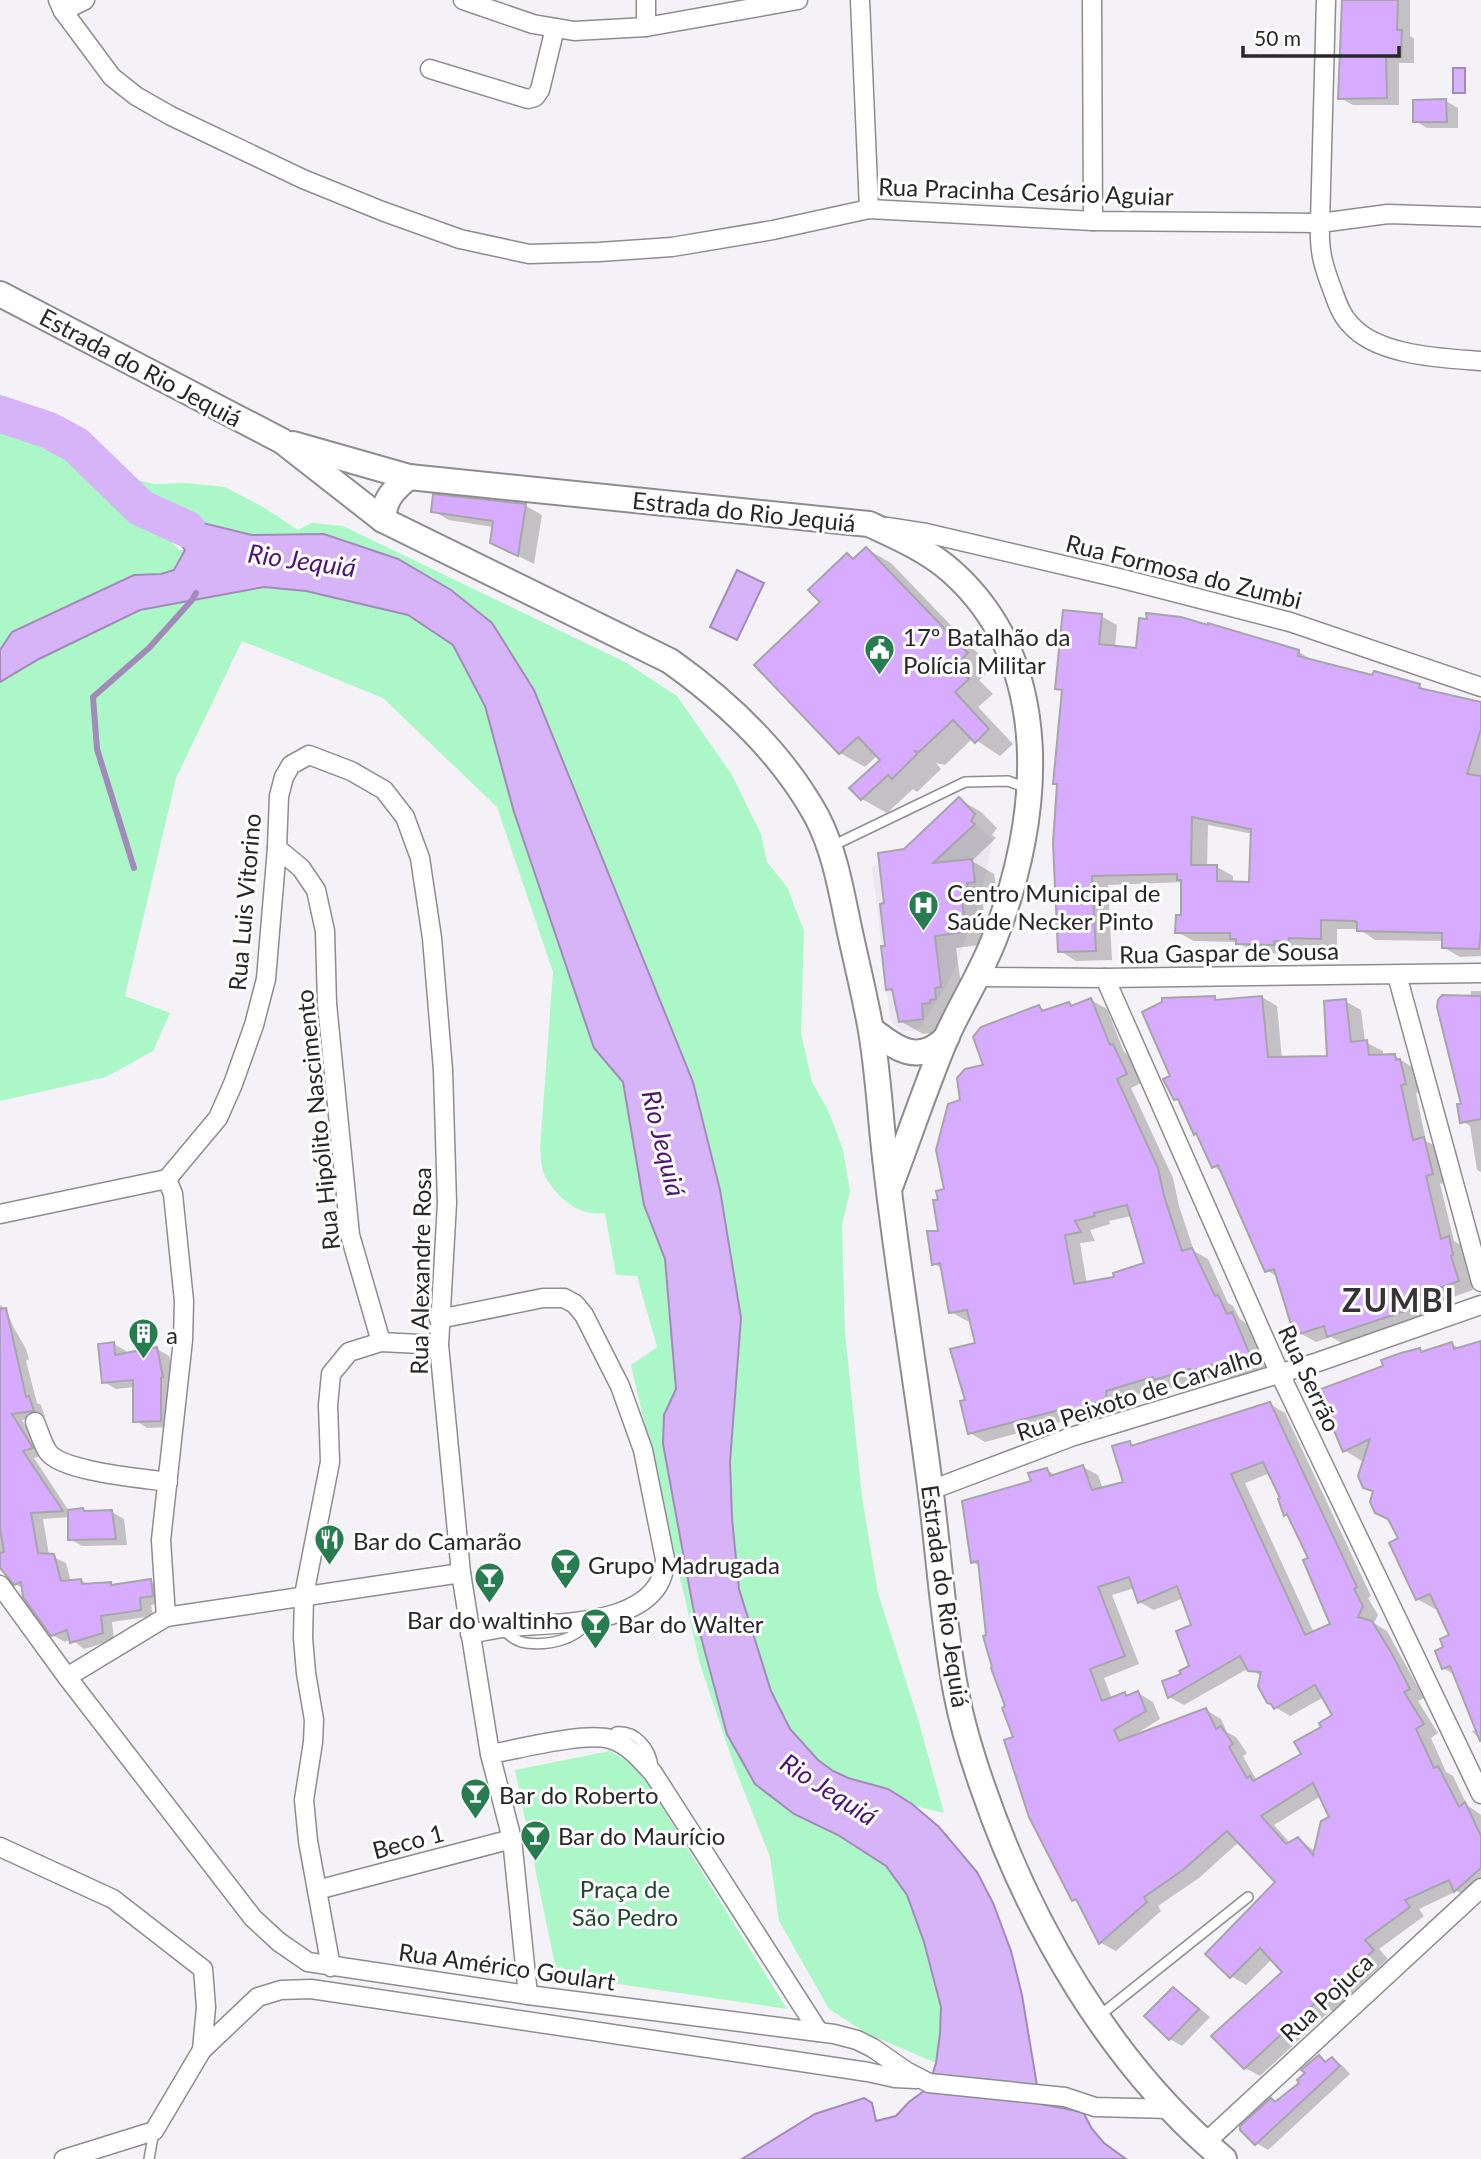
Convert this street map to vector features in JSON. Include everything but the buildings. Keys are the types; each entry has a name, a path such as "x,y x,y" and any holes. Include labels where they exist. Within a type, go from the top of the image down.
{"main road":[{"name":"Estrada do Rio Jequiá","path":"0,293 282,441 383,520 670,661 704,685 743,721 780,761 814,812 830,847 871,1029 889,1190 931,1490 946,1628 956,1695 975,1764 1011,1861 1059,1957 1120,2051 1171,2109 1224,2159"},
{"name":"Estrada do Rio Jequiá","path":"282,441 409,477 869,523 919,548 951,571 980,602 998,628 1013,659 1026,702 1030,727 1029,788 1016,876 995,939 947,1037 889,1190"},
{"path":"383,520 388,496 409,477"},
{"path":"871,1029 893,1047 907,1052 925,1051 941,1044 947,1037"}],"street":[{"path":"60,5 85,0"},
{"path":"463,0 533,24 574,32 646,27 798,0"},
{"path":"646,0 646,27"},
{"path":"860,0 869,209"},
{"path":"1092,0 1093,221"},
{"path":"1326,0 1319,249 1339,308 1350,326 1379,344 1415,355 1481,361"},
{"name":"Rua Pracinha Cesário Aguiar","path":"60,5 112,77 136,96 171,116 303,179 382,211 460,239 529,254 599,252 697,243 869,209 1093,221 1320,223 1388,214 1481,217"},
{"path":"430,69 528,100 535,97 540,90 555,28"},
{"name":"Rua Formosa do Zumbi","path":"869,523 939,536 1123,579 1290,622 1481,687"},
{"name":"Rua Luis Vitorino","path":"167,1179 218,1118 233,1084 254,1026 266,979 279,796 284,776 291,765 300,759 309,755 321,758"},
{"name":"Rua Alexandre Rosa","path":"321,758 384,790 405,817 421,858 432,938 443,1070 447,1203 439,1345 461,1573 491,1754 512,1839 528,1995"},
{"name":"Rua Hipólito Nascimento","path":"277,848 301,868 316,890 325,931 327,1004 350,1235 381,1342"},
{"name":"Rua Gaspar de Sousa","path":"977,977 1481,973"},
{"path":"1396,975 1481,1282"},
{"name":"Rua Serrão","path":"1105,978 1280,1374 1481,1794"},
{"path":"0,1214 167,1179 173,1194 184,1301 183,1340 162,1540 166,1617"},
{"path":"439,1319 543,1297 564,1298 575,1304 584,1315 620,1386 643,1450 665,1559 665,1572 656,1588 647,1599 628,1608 589,1620 500,1628 470,1634"},
{"name":"Rua Peixoto de Carvalho","path":"931,1490 1071,1437 1280,1374 1481,1305"},
{"path":"331,1967 308,1841 304,1800 314,1720 303,1638 304,1595 330,1462 328,1405 331,1374 349,1352 381,1342 439,1345"},
{"path":"35,1422 48,1452 58,1461 96,1471 168,1482"},
{"path":"67,1676 166,1617 461,1573"},
{"name":"Rua Américo Goulart","path":"0,1585 253,1918 279,1942 308,1962 528,1995 819,2032 857,2040 924,2081 1065,2097 1095,2107 1171,2109"},
{"path":"491,1754 584,1738 609,1739 634,1753 653,1773 819,2032"},
{"name":"Beco 1","path":"317,1890 512,1839"},
{"path":"0,1847 113,1899 203,1969 206,2007 202,2050"},
{"name":"Rua Pojuca","path":"1205,2143 1481,1888"},
{"path":"64,2159 155,2131 202,2050 258,1997 281,1990 311,1989 924,2081"}],"lane":[{"path":"830,847 965,782 1008,781 1029,788"},
{"path":"1098,2016 1248,1897"},
{"path":"149,2159 155,2131"}],"shaded area":[{"name":"Centro Municipal de Saúde Necker Pinto","path":"975,824 993,840 979,903 945,988 920,1027 904,1031 894,1025 890,1017 872,867 940,857"}],"green space":[{"path":"0,394 99,446 113,467 130,479 155,484 187,483 225,487 298,530 311,523 343,526 625,662 677,696 732,775 761,834 767,862 787,887 804,931 801,1033 812,1082 829,1112 843,1150 850,1191 842,1225 845,1333 862,1497 878,1593 918,1719 944,1813 844,1789 780,1736 728,1592 726,1377 483,630 252,546 167,537 179,550 185,550 174,570 161,574 134,575 12,632 0,650"},
{"path":"264,578 411,607 460,639 631,1078 673,1257 685,1391 794,1814 838,1835 886,1866 907,1895 924,1942 941,2007 936,2063 866,2033 829,2009 779,1921 770,1857 735,1768 700,1664 631,1365 657,1347 637,1276 616,1275 605,1213 586,1212 570,1204 556,1192 543,1170 540,1148 553,972 497,807 383,698 242,641 176,778 125,996 170,1013 153,1051 106,1077 0,1101 0,683 137,602"},
{"name":"Praça de São Pedro","path":"610,1751 637,1767 787,2009 557,1975 515,1770"}],"water":[{"path":"1453,68 1465,68 1465,93 1453,93"},
{"path":"141,508 252,535 324,534 398,559 451,590 492,623 534,690 693,1082 720,1190 741,1318 730,1462 739,1589 771,1691 790,1729 818,1760 833,1771 888,1789 912,1804 939,1827 977,1872 993,1903 1011,1951 1022,1995 1040,2104 1083,2112 1104,2143 1126,2159 742,2159 815,2114 864,2098 872,2103 876,2121 896,2116 928,2088 936,2063 941,2007 924,1942 907,1895 886,1866 838,1835 794,1814 755,1784 727,1734 693,1607 663,1444 664,1415 676,1389 665,1259 644,1205 623,1082 594,1048 514,812 485,706 453,645 408,615 306,591 264,587 140,610 39,659 0,682 0,650 12,632 134,575 161,574 174,570 185,550"},
{"path":"737,570 764,583 737,640 710,627"}],"waterway":[{"name":"Rio Jequiá","path":"0,414 48,430 76,445 141,508 187,529"},
{"path":"134,868 97,749 93,697 149,648 196,593"}],"place":[{"name":"17º Batalhão da Polícia Militar","path":"880,677"},
{"name":"Centro Municipal de Saúde Necker Pinto","path":"924,933"},
{"name":"a","path":"143,1361"},
{"name":"Bar do Camarão","path":"330,1567"},
{"name":"Grupo Madrugada","path":"565,1591"},
{"name":"Bar do waltinho","path":"490,1604"},
{"name":"Bar do Walter","path":"595,1650"},
{"name":"Bar do Roberto","path":"476,1821"},
{"name":"Bar do Maurício","path":"535,1862"}],"district":[{"name":"ZUMBI","path":"1399,1299"}]}
